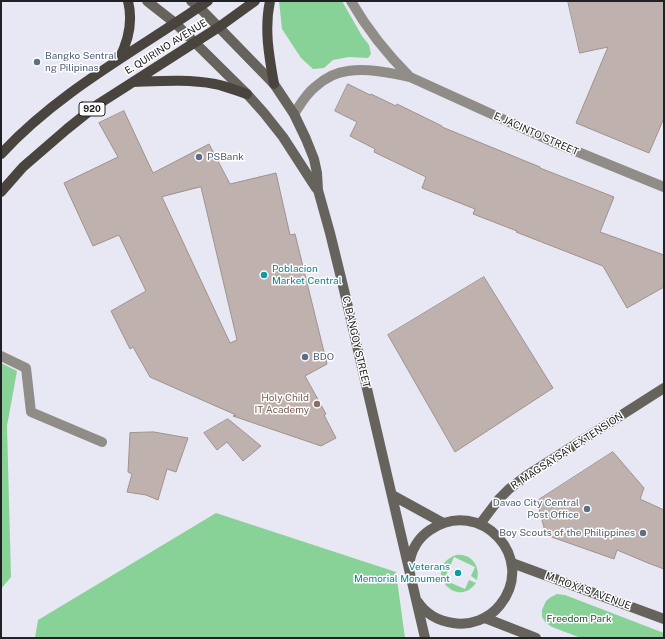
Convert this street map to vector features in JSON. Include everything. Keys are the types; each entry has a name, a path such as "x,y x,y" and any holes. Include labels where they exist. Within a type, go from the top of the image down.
{"main road":[{"path":"119,59 125,48 129,35 130,9 128,1"},
{"name":"C. BANGOY STREET","path":"147,1 176,23 248,94 283,137 318,190"},
{"name":"E. QUIRINO AVENUE","path":"1,154 41,116 81,85 176,23 195,4 208,1"},
{"name":"E. QUIRINO AVENUE","path":"1,192 23,167 97,105 219,27 255,1"},
{"path":"270,1 267,21 267,39 268,55 274,84"},
{"name":"C. BANGOY STREET","path":"195,4 274,84 294,114 314,158 318,190 332,240 425,638"},
{"path":"134,82 174,80 216,84 248,94"},
{"name":"R. MAGSAYSAY EXTENSION","path":"480,524 499,499 526,476 664,388"},
{"path":"392,495 443,523"},
{"path":"409,567 410,558 414,549 419,540 426,533 443,523 458,520 480,524 495,533 501,539 508,551 512,563 512,579 507,595 498,608 485,618 475,622 465,624 445,622 435,618 427,612 416,600"},
{"name":"M. ROXAS AVENUE","path":"512,563 664,619"},
{"path":"485,618 536,638"}],"street":[{"name":"E. JACINTO STREET","path":"351,1 362,21 379,44 410,77"},
{"name":"E. JACINTO STREET","path":"294,114 305,97 314,87 330,76 347,70 390,73 410,77 551,141 664,187"},
{"path":"1,356 26,368 31,412 102,442"}],"green space":[{"path":"279,1 342,1 362,36 369,45 371,54 368,58 349,57 333,60 324,68 313,69 301,58 282,29"},
{"path":"1,363 17,371 7,426 11,577 1,589"},
{"path":"216,513 396,572 405,638 35,638 38,620"},
{"path":"456,555 470,558 476,565 478,575 477,580 471,576 475,567 454,557 444,580 465,589 469,580 476,583 468,590 460,592 452,590 445,584 442,577 442,569 446,561"},
{"name":"Freedom Park","path":"557,594 565,595 664,633 664,638 581,638 552,627 546,623 542,617 542,610 546,601"}],"building":[{"path":"568,1 664,1 664,118 649,153 576,123 608,47 580,53"},
{"path":"348,84 396,106 397,104 442,127 614,197 600,232 664,255 664,287 627,308 603,266 473,214 475,209 422,188 426,177 374,152 375,149 350,136 357,122 335,111"},
{"path":"124,111 153,173 209,144 230,184 276,173 290,235 295,234 327,364 305,376 326,414 324,415 336,438 321,446 233,416 236,415 150,377 133,347 130,349 111,311 146,291 119,235 93,246 64,183 118,157 99,123","holes":["201,187 237,340 230,343 162,197"]},
{"path":"484,277 553,388 455,452 388,335"},
{"path":"228,419 261,446 243,461 227,442 217,450 204,433"},
{"path":"154,432 188,438 176,472 167,469 158,500 146,495 127,492 132,474 128,472 130,433"},
{"name":"Davao City Central Post Office","path":"613,452 644,488 640,499 664,510 664,569 617,550 614,559 546,535 537,501"}],"place":[{"name":"Bangko Sentral ng Pilipinas","path":"37,62"},
{"name":"PSBank","path":"199,157"},
{"name":"Poblacion Market Central","path":"264,275"},
{"name":"BDO","path":"305,357"},
{"name":"Holy Child IT Academy","path":"317,404"},
{"name":"Davao City Central Post Office","path":"587,509"},
{"name":"Boy Scouts of the Philippines","path":"643,533"},
{"name":"Veterans Memorial Monument","path":"458,573"}]}
